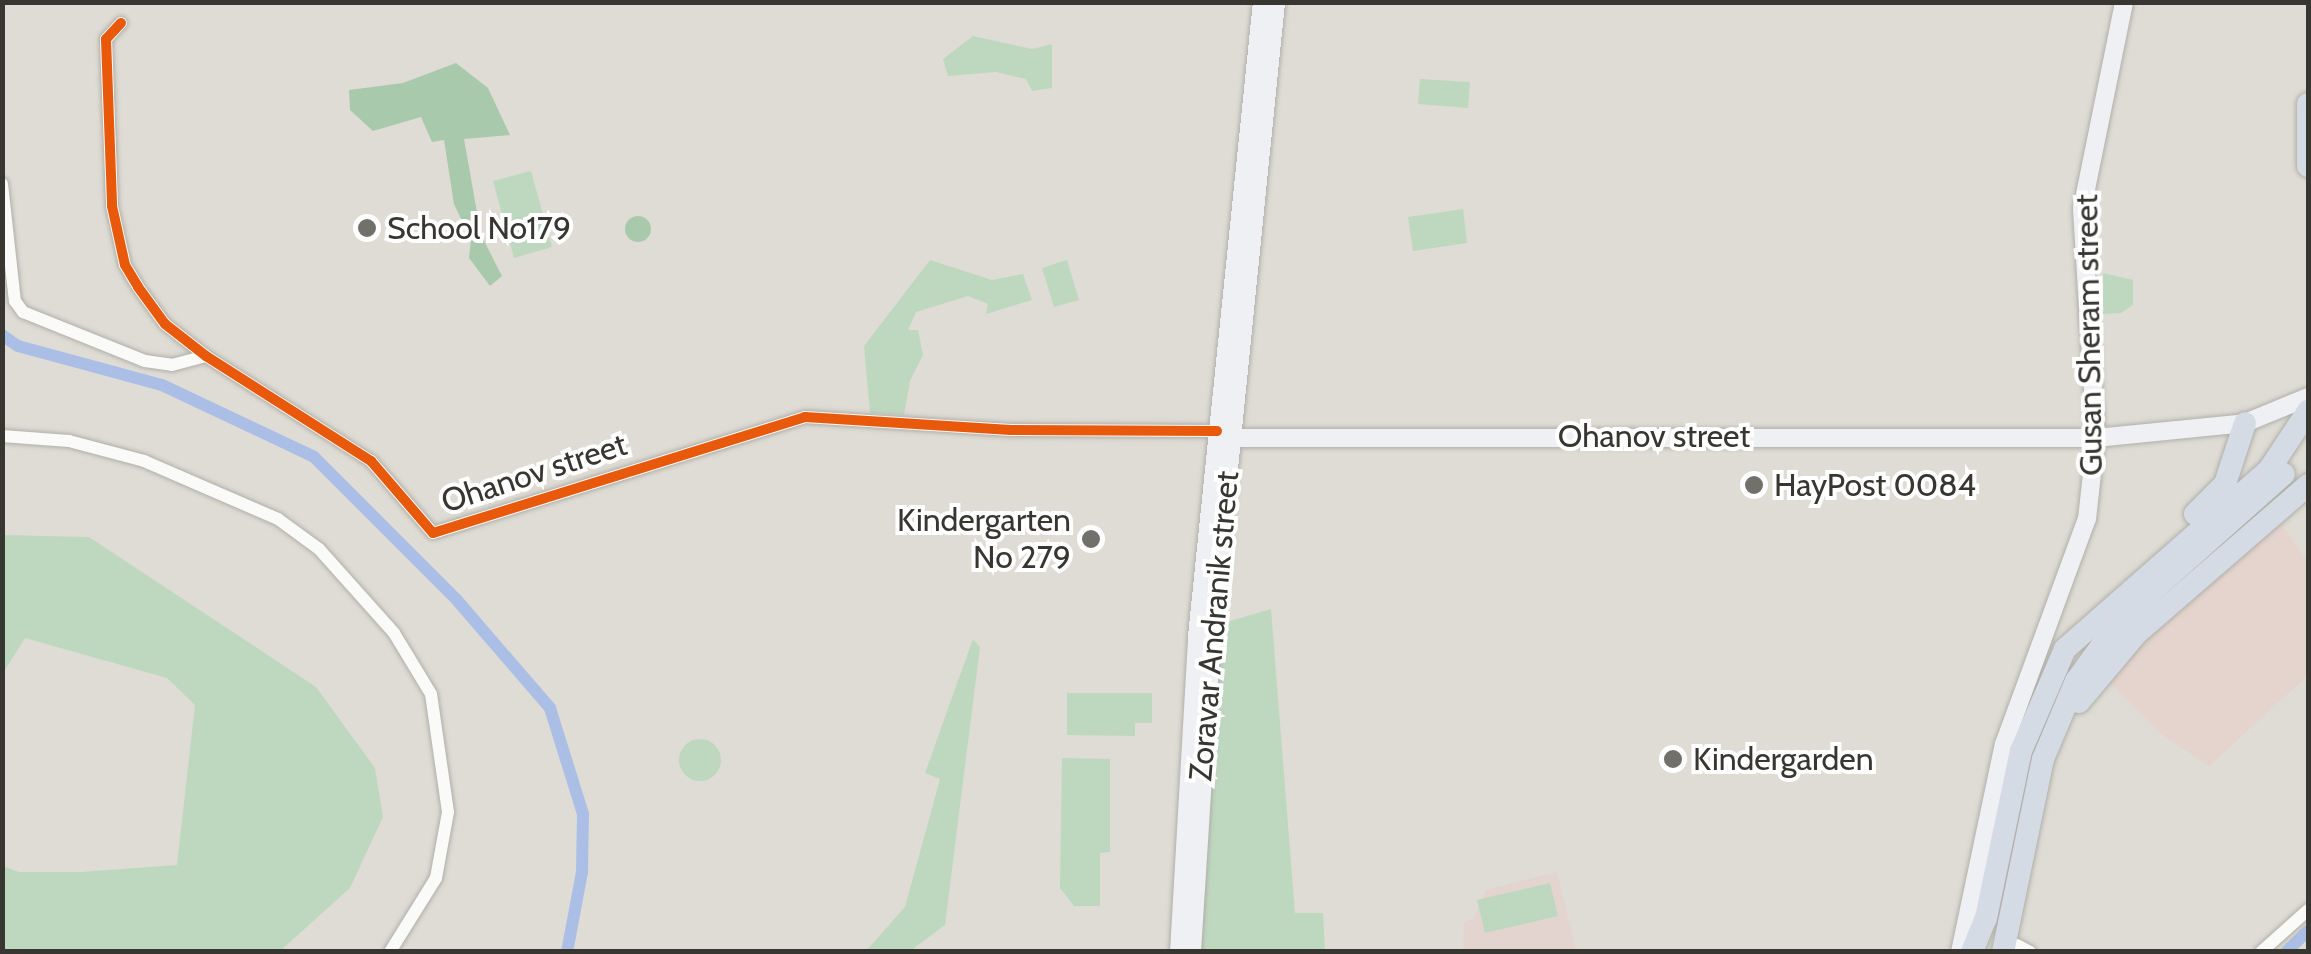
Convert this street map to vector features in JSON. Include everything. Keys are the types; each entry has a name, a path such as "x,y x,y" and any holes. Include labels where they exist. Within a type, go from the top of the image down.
{"highway":[{"path":"2308,104 2308,166"},
{"path":"2017,949 2052,739 2076,681 2121,619 2244,514 2301,446 2308,412"},
{"path":"1967,940 1986,918 2021,751 2078,622 2226,484 2245,424"},
{"path":"2065,649 2301,446"},
{"path":"2052,739 2098,677 2144,627 2308,485"}],"main road":[{"name":"Zoravar Andranik street","path":"1179,952 1262,2"},
{"name":"Zoravar Andranik street","path":"1224,435 1276,2"},
{"name":"Gusan Sheram street","path":"1967,940 2004,744 2079,554 2096,436 2082,208 2124,2"},
{"name":"Ohanov street","path":"1224,435 1648,427 2096,436 2245,424 2308,396"},
{"name":"Zoravar Andranik street","path":"1192,952 1197,749"}],"street":[{"name":"Ohanov street","path":"121,24 106,39 113,227 125,264 165,324 206,356 371,461 433,532 805,417 1224,435"},
{"path":"2,184 15,300 23,312 146,360 172,365 206,356"},
{"path":"2,436 69,441 144,462 278,519 319,549 394,634 431,694 448,812 436,878 390,952"},
{"path":"2261,952 2308,910"}],"shaded area":[{"path":"2278,519 2308,562 2308,675 2209,766 2161,734 2108,681 2151,629"},
{"path":"1557,872 1576,951 1463,952 1464,922 1474,918 1486,890"}],"green space":[{"path":"973,36 1032,49 1052,44 1052,88 1032,91 1026,79 996,72 948,76 943,59"},
{"path":"456,63 488,88 510,135 464,139 481,235 502,276 490,286 469,258 471,240 454,204 444,140 432,142 421,117 373,131 350,110 349,90 403,83"},
{"path":"1420,79 1470,82 1468,108 1418,104"},
{"path":"531,171 552,247 514,258 493,181"},
{"path":"1463,209 1467,243 1413,251 1408,217"},
{"path":"638,216 647,220 651,229 647,238 638,242 629,238 625,229 629,220"},
{"path":"930,260 992,280 1023,274 1032,300 986,314 988,304 968,296 916,312 908,330 918,330 923,355 910,381 904,415 870,413 864,346"},
{"path":"1067,260 1079,300 1054,307 1042,268"},
{"path":"2103,273 2133,280 2133,305 2121,313 2103,314"},
{"path":"3,535 89,537 316,687 375,768 383,817 350,888 280,951 3,951 3,866 19,872 81,872 177,865 195,705 167,678 25,638 3,673"},
{"path":"1271,609 1295,913 1323,913 1325,951 1193,952 1220,624"},
{"path":"973,639 980,647 945,925 910,951 866,951 905,907 940,779 925,773"},
{"path":"1067,693 1152,693 1152,723 1135,723 1135,736 1067,735"},
{"path":"700,739 715,745 721,760 715,775 700,781 685,775 679,760 685,745"},
{"path":"1062,758 1110,759 1110,852 1100,853 1100,906 1074,906 1060,888"},
{"path":"1550,883 1558,916 1485,933 1477,900"}],"waterway":[{"path":"2,335 18,346 162,385 314,457 456,599 550,708 583,814 582,872 567,952"},
{"path":"2286,952 2308,931"}],"cycle path":[{"path":"121,23 106,39 112,206 125,265 138,287 165,324 206,356 371,461 433,533 805,417 1011,430 1217,431"}],"place":[{"name":"School No179","path":"367,228"},
{"name":"HayPost 0084","path":"1754,485"},
{"name":"Kindergarten No 279","path":"1091,539"},
{"name":"Kindergarden","path":"1673,759"}]}
